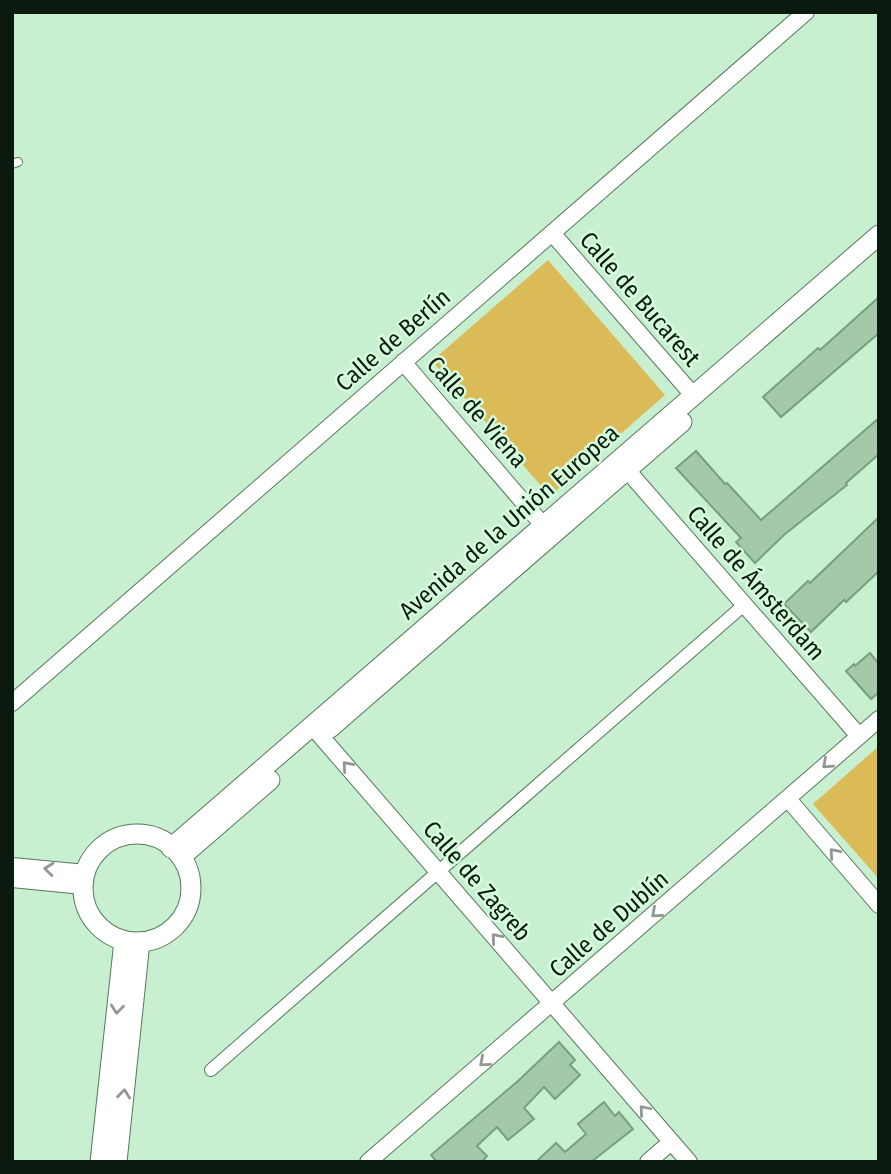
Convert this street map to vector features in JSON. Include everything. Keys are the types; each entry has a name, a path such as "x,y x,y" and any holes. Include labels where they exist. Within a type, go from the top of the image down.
{"street":[{"name":"Calle de Berlín","path":"12,703 806,12"},
{"name":"Calle de Bucarest","path":"552,233 693,395"},
{"name":"Avenida de la Unión Europea","path":"316,731 543,525 623,465 693,395 879,234"},
{"name":"Avenida de la Unión Europea","path":"176,852 623,465 879,252"},
{"name":"Calle de Viena","path":"403,362 543,525"},
{"name":"Calle de Ámsterdam","path":"623,465 859,736"},
{"path":"212,1070 744,605"},
{"name":"Calle de Dublín","path":"369,1162 879,719"},
{"name":"Calle de Zagreb","path":"316,731 689,1162"},
{"path":"788,799 879,905"},
{"path":"132,835 150,836 176,852 188,871 191,889 188,906 179,922 150,941 132,941 101,929 90,915 84,899 89,864 99,849 114,839 132,835"},
{"path":"12,866 85,880"},
{"path":"12,879 85,880"},
{"path":"100,1162 132,941"},
{"path":"117,1162 132,941"},
{"path":"648,1162 671,1142"}],"shaded area":[{"path":"548,260 665,395 550,496 432,361"},
{"path":"879,746 879,879 813,804"}],"building":[{"path":"879,297 879,333 781,417 763,397"},
{"path":"879,418 879,454 846,483 847,485 785,534 755,563 736,542 741,538 676,468 696,451 761,520"},
{"path":"879,517 879,571 811,632 784,604"},
{"path":"870,653 879,664 879,692 871,699 846,671"},
{"path":"559,1042 575,1060 570,1065 580,1075 555,1099 544,1087 524,1108 534,1119 508,1140 497,1127 477,1146 487,1156 482,1162 437,1162 431,1155 518,1081"},
{"path":"604,1102 615,1116 619,1112 633,1129 591,1162 536,1162 556,1143 565,1152 586,1134 578,1124"}]}
